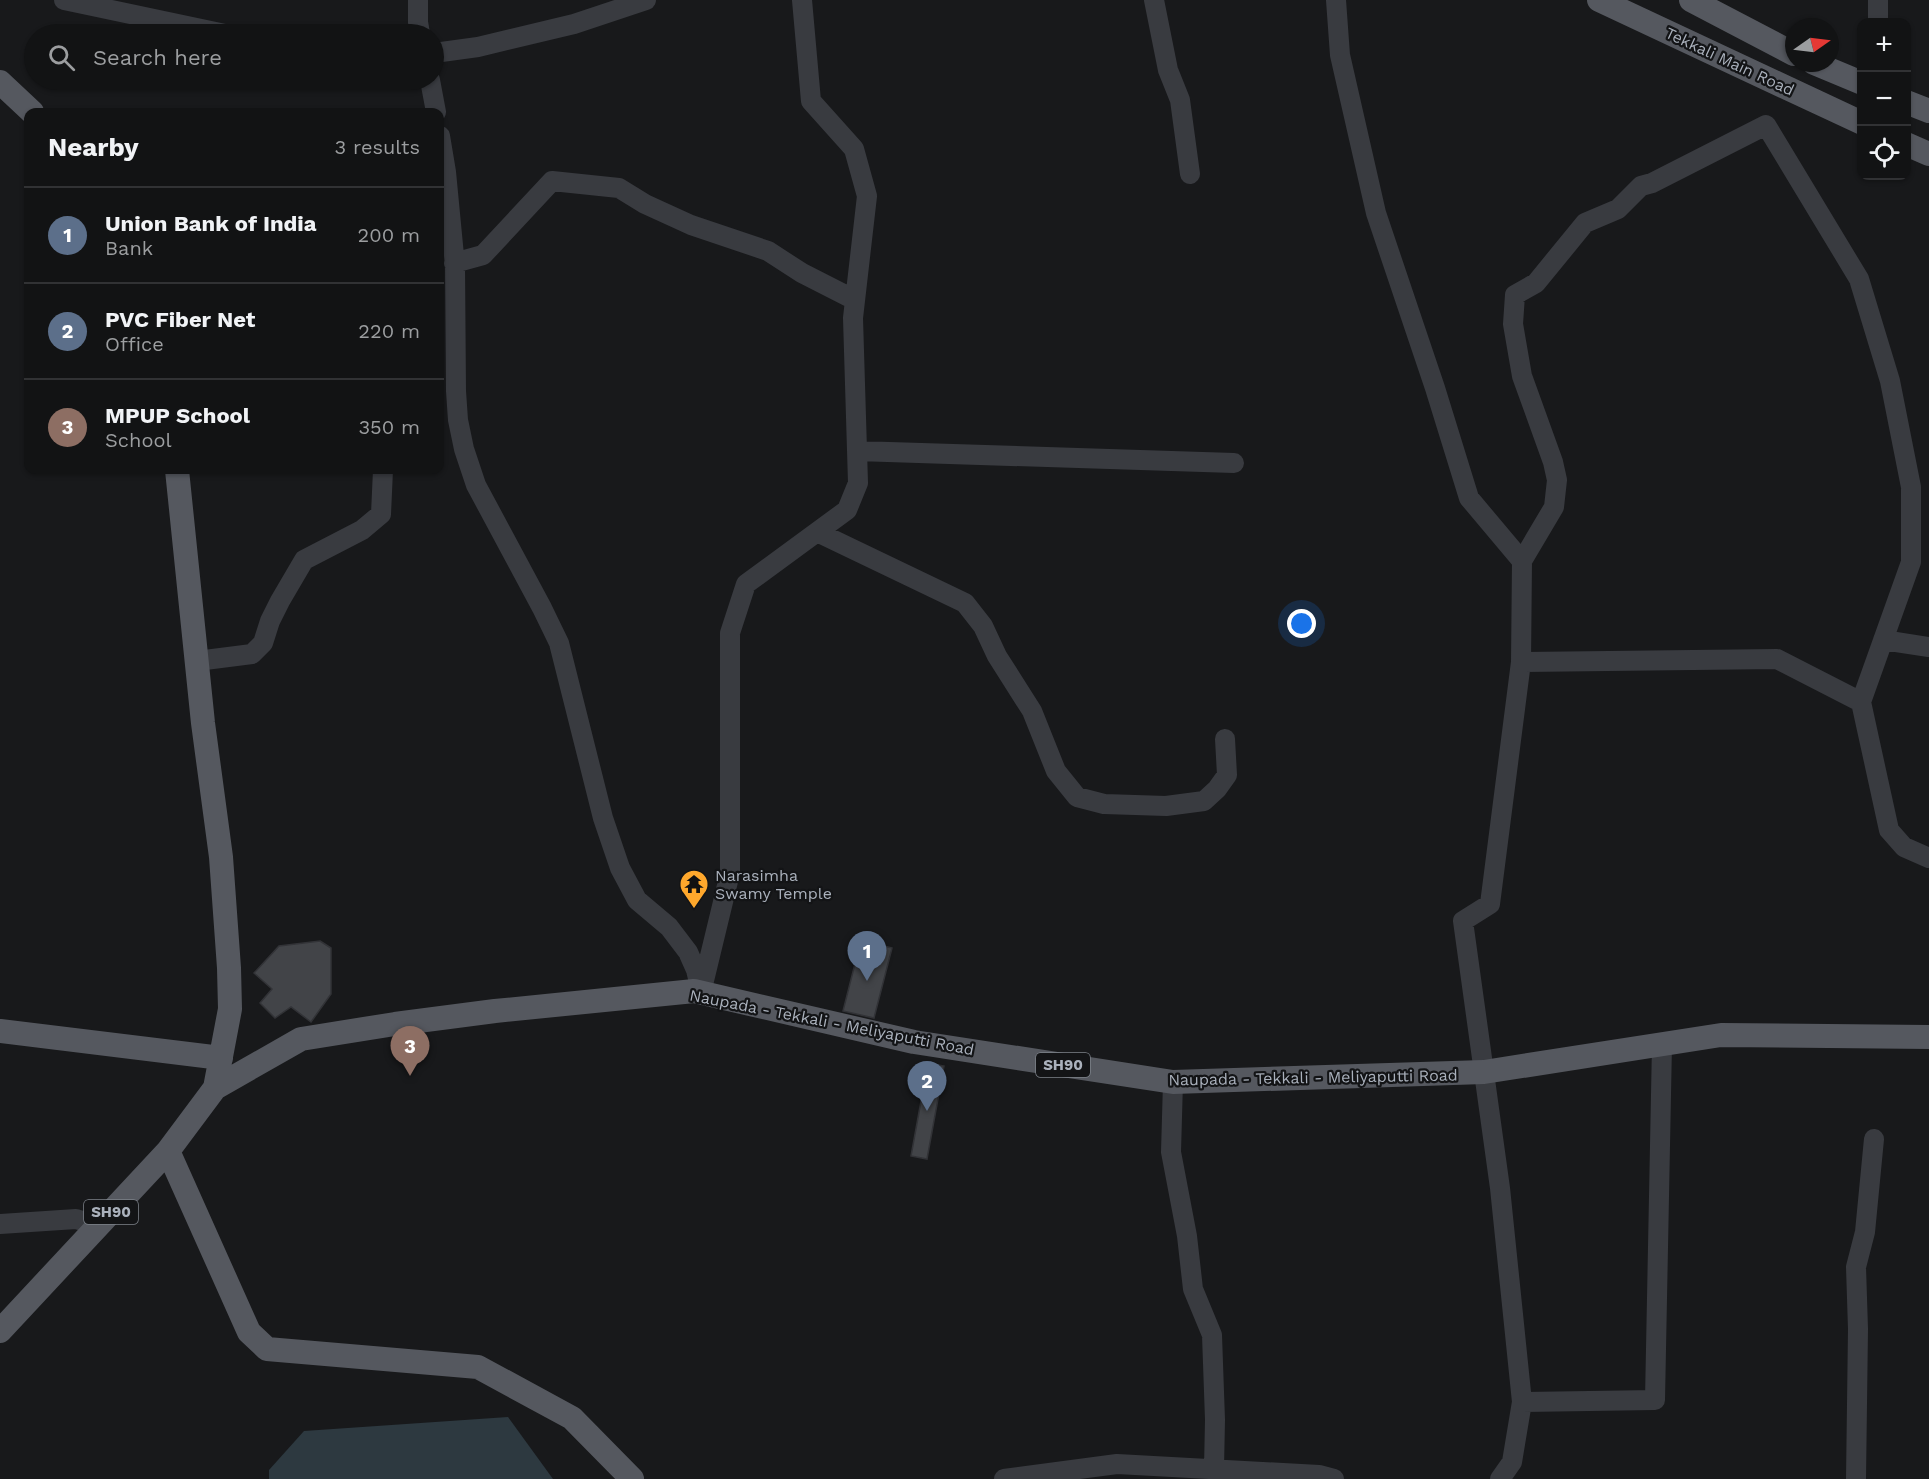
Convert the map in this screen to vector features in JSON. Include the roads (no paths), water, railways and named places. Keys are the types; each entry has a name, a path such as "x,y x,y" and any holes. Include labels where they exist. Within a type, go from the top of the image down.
{"main road":[{"name":"Tekkali Main Road","path":"1599,0 1857,121"},
{"name":"Tekkali Main Road","path":"1691,0 1785,49"},
{"path":"1836,72 1857,81"},
{"path":"0,82 28,108"},
{"path":"1911,104 1929,111"},
{"path":"1911,146 1929,154"},
{"path":"177,474 221,857 229,968 230,1008 215,1088"},
{"name":"Naupada - Tekkali - Meliyaputti Road","path":"0,1331 168,1151 215,1088 301,1039 395,1024 495,1011 694,991 915,1042 1173,1082 1484,1072 1721,1035 1929,1037"},
{"path":"0,1031 221,1058"},
{"path":"168,1151 249,1332 267,1348 478,1367 572,1418 632,1479"}],"street":[{"path":"64,0 178,24"},
{"path":"418,0 418,24"},
{"path":"444,52 478,47 574,24 646,0"},
{"path":"701,993 730,873 730,633 746,584 848,510 858,483 853,318 867,196 854,149 811,100 802,0"},
{"path":"1154,0 1168,69 1180,100 1190,174"},
{"path":"1336,0 1340,55 1376,213 1435,388 1468,498 1522,561"},
{"path":"1878,0 1878,18"},
{"path":"432,90 435,108"},
{"path":"1500,1479 1512,1462 1522,1402 1500,1188 1463,921 1490,904 1521,662 1522,561 1554,507 1557,480 1522,376 1513,324 1515,295 1536,283 1584,223 1618,209 1641,186 1652,183 1766,125 1859,279 1890,381 1911,487 1911,562 1861,702 1889,830 1904,847 1929,858"},
{"path":"444,160 454,262 448,363 464,448 476,485 543,608 559,643 603,818 620,868 637,900 669,927 688,952 696,970 701,993"},
{"path":"454,262 483,255 552,181 619,188 645,204 691,225 768,251 802,273 855,300"},
{"path":"857,451 1234,463"},
{"path":"197,661 252,654 263,643 274,611 304,560 362,530 381,514 383,474"},
{"path":"817,532 965,603 983,626 998,656 1032,711 1056,771 1077,797 1104,804 1166,806 1204,801 1217,789 1227,774 1225,739"},
{"path":"1883,640 1929,647"},
{"path":"1521,662 1777,659 1861,702"},
{"path":"1522,1402 1655,1400 1662,1044"},
{"path":"1173,1082 1171,1152 1187,1236 1193,1289 1212,1335 1214,1468"},
{"path":"1856,1479 1858,1329 1856,1267 1865,1232 1874,1139"},
{"path":"0,1224 76,1219 98,1226"},
{"path":"1004,1479 1117,1464 1178,1473 1214,1468 1319,1475 1334,1479"}],"place":[{"name":"Narasimha Swamy Temple","path":"694,910"},
{"name":"Union Bank of India","path":"867,981"},
{"name":"MPUP School","path":"410,1076"},
{"name":"PVC Fiber Net","path":"927,1111"}]}
